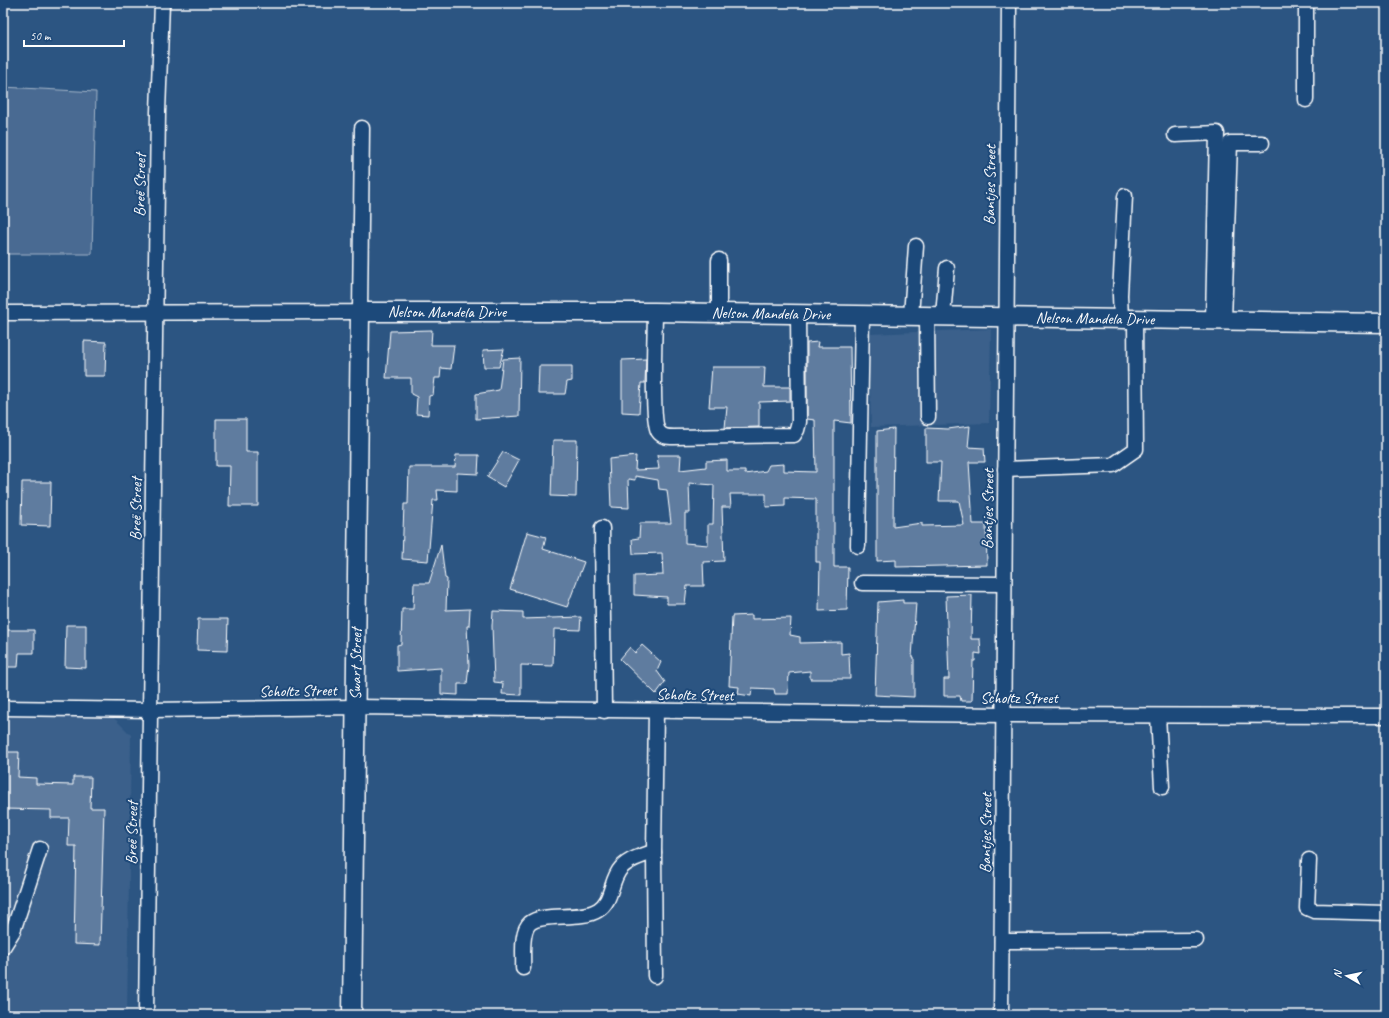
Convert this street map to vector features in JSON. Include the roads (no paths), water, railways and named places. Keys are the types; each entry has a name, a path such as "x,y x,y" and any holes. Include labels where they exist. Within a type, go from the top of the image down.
{"main road":[{"name":"Nelson Mandela Drive","path":"360,312 719,312 1386,323"},
{"name":"Swart Street","path":"352,1015 360,312"}],"street":[{"name":"Breë Street","path":"146,1015 155,313 162,3"},
{"name":"Bantjes Street","path":"1001,1015 1009,3"},
{"path":"1306,3 1306,100"},
{"path":"360,312 362,128"},
{"path":"1175,135 1217,133 1218,320"},
{"path":"1218,320 1230,142 1262,143"},
{"path":"1005,469 1112,465 1136,449 1128,319 1120,295 1125,196"},
{"path":"916,246 927,316 928,417"},
{"path":"719,260 719,312"},
{"path":"927,316 947,268"},
{"name":"Nelson Mandela Drive","path":"3,313 360,312"},
{"path":"655,312 654,404 656,426 659,432 665,437 794,435 798,430 799,422 798,314"},
{"path":"858,546 862,315"},
{"path":"602,528 604,711"},
{"path":"862,583 1004,584"},
{"name":"Scholtz Street","path":"3,708 151,710 356,707 1004,715 1386,716"},
{"path":"655,976 654,852 656,711"},
{"path":"1158,716 1162,787"},
{"path":"3,947 13,931 40,849"},
{"path":"523,968 524,938 526,929 530,924 546,918 570,917 597,911 606,902 616,876 621,868 642,856 654,852"},
{"path":"1308,860 1307,908 1314,911 1386,913"},
{"path":"1002,941 1196,940"}]}
